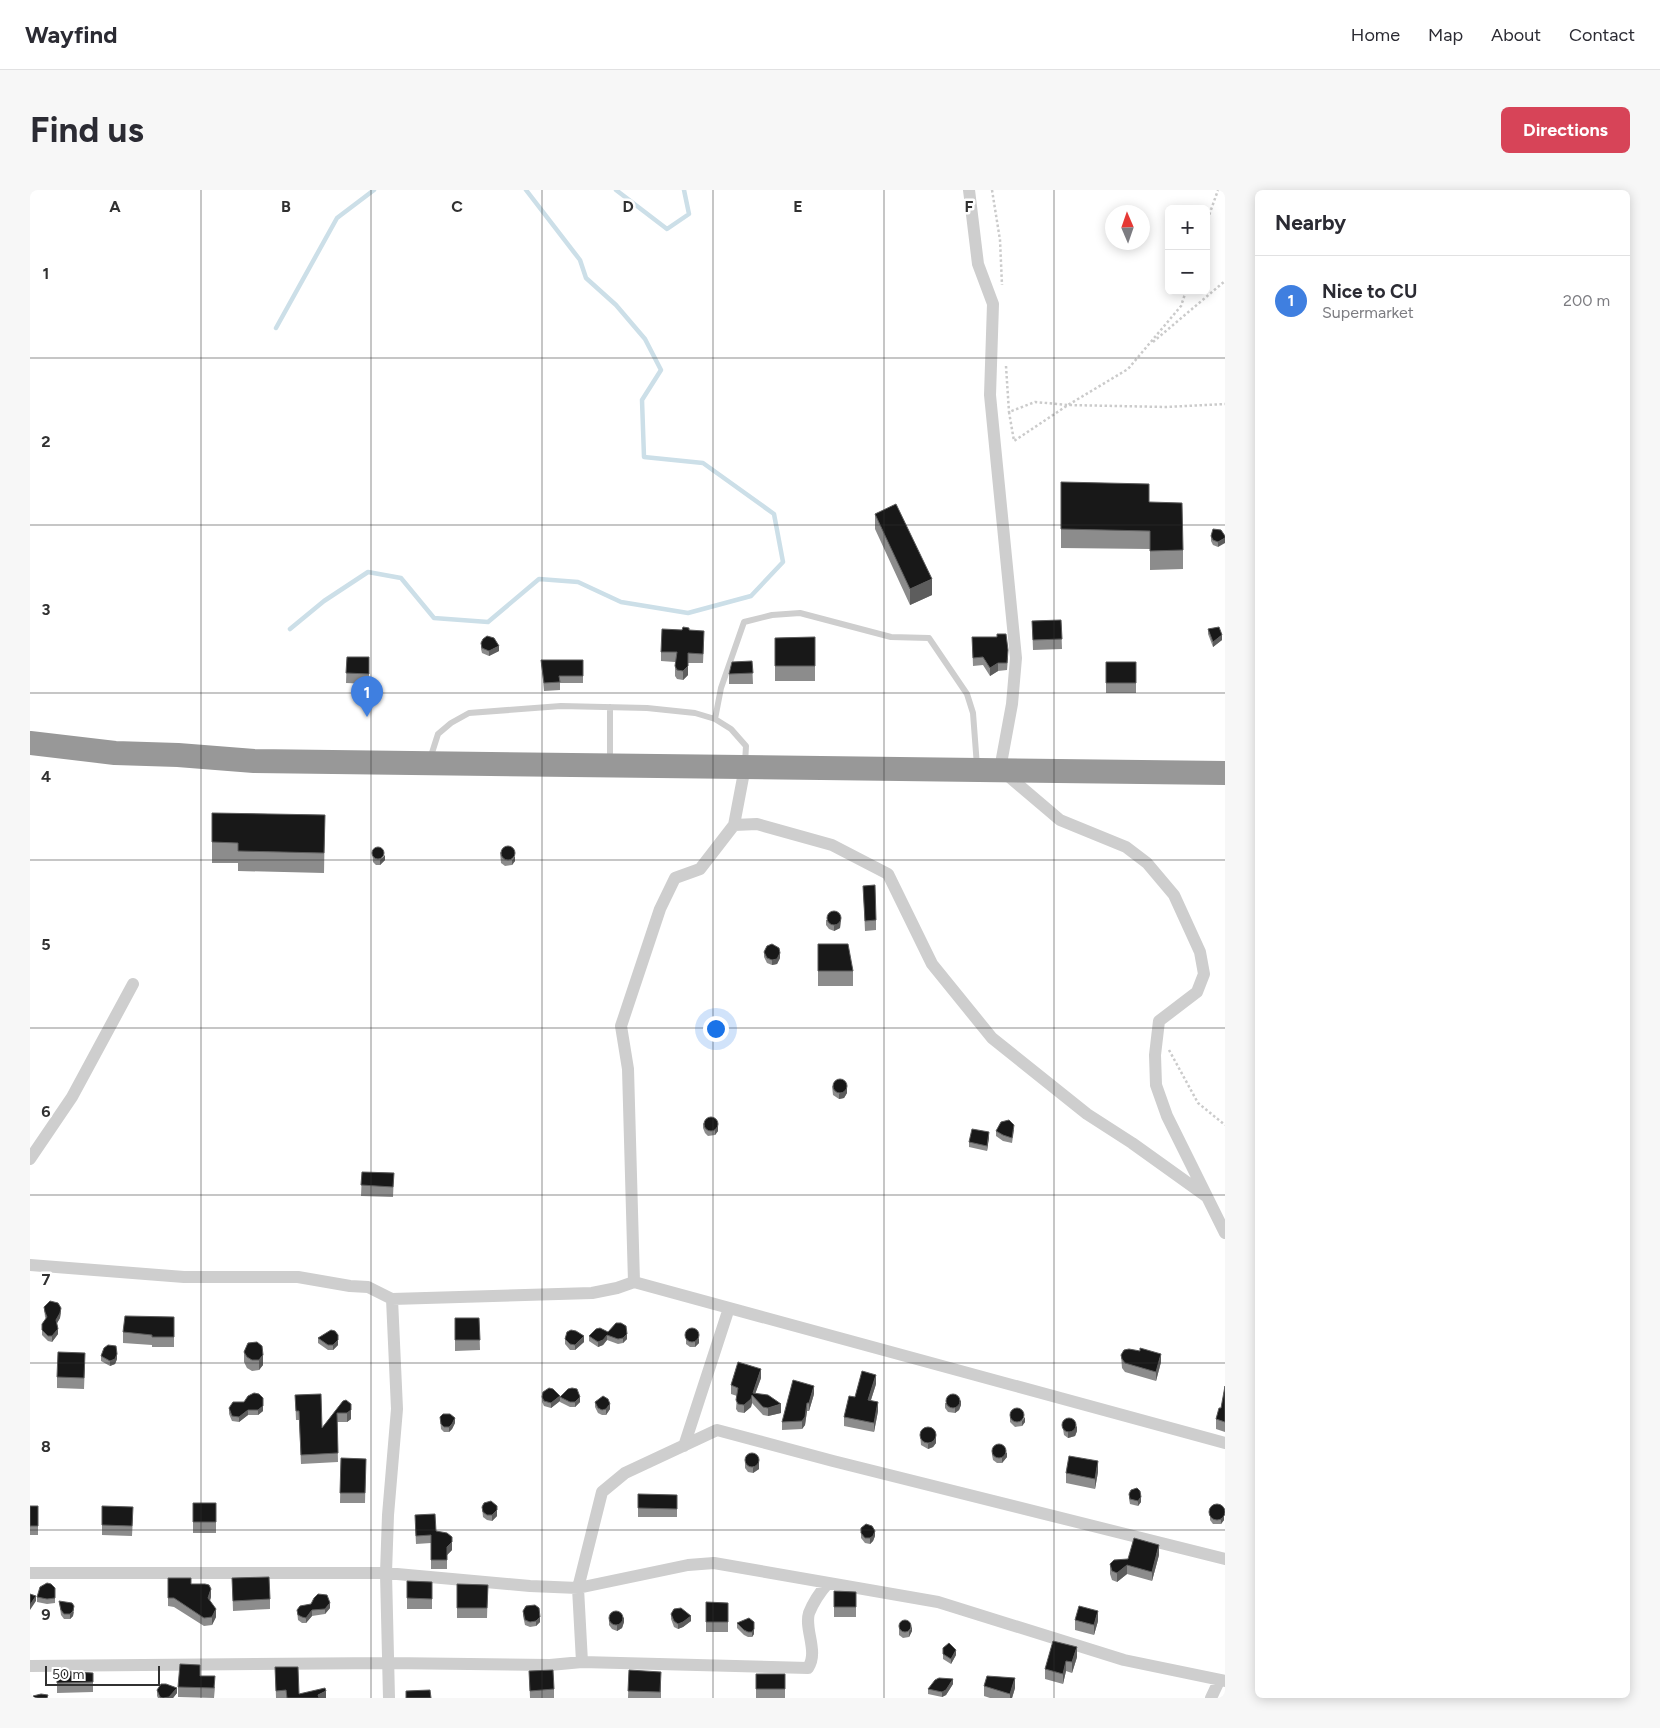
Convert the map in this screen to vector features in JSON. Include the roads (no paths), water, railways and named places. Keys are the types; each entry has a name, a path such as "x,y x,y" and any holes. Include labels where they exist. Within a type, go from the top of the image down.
{"highway":[{"path":"30,743 115,753 178,755 254,761 1225,773"}],"street":[{"path":"969,190 978,264 992,304 990,394 1016,658 1012,704 988,769 1060,820 1126,847 1147,863 1174,895 1200,952 1204,974 1197,992 1159,1021 1155,1054 1156,1085 1168,1116 1225,1233"},
{"path":"634,1282 628,1069 621,1026 660,910 675,878 700,869 734,825 745,766"},
{"path":"734,825 757,824 832,844 888,874 932,964 992,1038 1087,1114 1132,1143 1208,1197 1225,1219"},
{"path":"30,1159 72,1097 133,984"},
{"path":"30,1265 184,1277 298,1276 350,1286 368,1287 392,1299 592,1293 634,1282 1225,1443"},
{"path":"389,1698 386,1573 388,1516 397,1410 392,1299"},
{"path":"684,1446 729,1308"},
{"path":"582,1662 578,1588 602,1492 625,1473 717,1430 833,1462 1225,1559"},
{"path":"30,1573 386,1573 530,1586 578,1588 688,1565 714,1563 938,1602 1124,1660 1222,1681 1211,1698"},
{"path":"30,1666 388,1663 550,1666 582,1662 808,1668 811,1664 812,1642 809,1614 821,1590 828,1583"}],"lane":[{"path":"716,719 721,688 744,622 772,614 800,613 891,637 929,638 967,694 988,769"},
{"path":"429,763 438,734 451,723 469,713 561,706 647,708 694,713 716,719 731,729 746,746 745,766"},
{"path":"610,707 610,764"}],"waterway":[{"path":"276,328 337,218 374,190"},
{"path":"290,629 324,601 368,572 401,578 434,618 488,622 539,579 578,582 621,602 688,613 751,596 783,562 774,514 703,463 644,457 642,400 661,370 645,339 616,305 586,278 580,260 526,190"},
{"path":"616,190 667,229 689,214 684,190"}],"place":[{"name":"Nice to CU","path":"367,717"}]}
